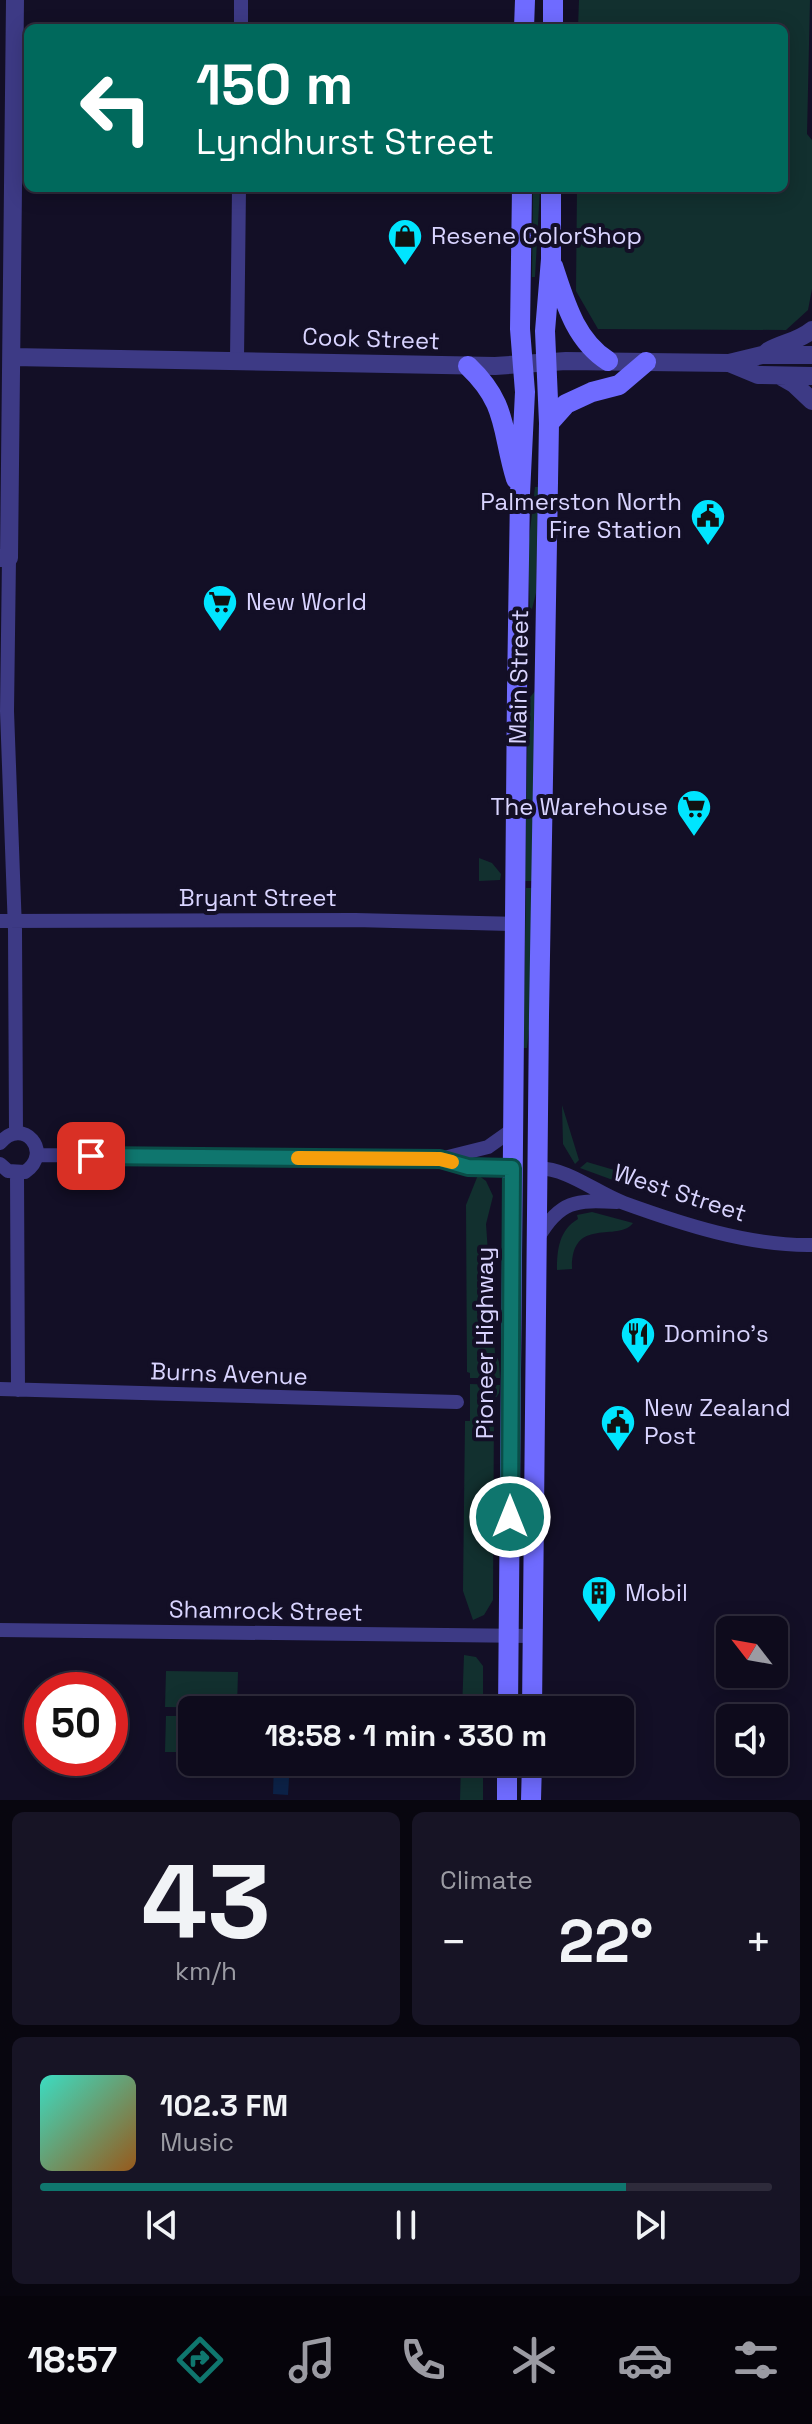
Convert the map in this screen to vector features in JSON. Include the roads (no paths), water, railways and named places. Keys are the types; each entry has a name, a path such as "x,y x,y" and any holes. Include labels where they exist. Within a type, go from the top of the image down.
{"main road":[{"path":"524,24 525,0"},
{"path":"553,0 553,24"},
{"name":"Main Street","path":"512,1168 520,494 525,392 522,365 522,192"},
{"name":"Main Street","path":"538,1168 549,423 545,331 551,259 551,192"},
{"path":"551,259 564,299 584,342 608,361"},
{"path":"549,423 566,404 592,392 619,385 646,362"},
{"path":"468,366 487,384 500,408 506,447 520,494"},
{"path":"512,1168 527,1148 530,1054 539,1015"},
{"name":"Pioneer Highway","path":"508,1696 512,1168"},
{"path":"511,1310 520,1278 524,1192 538,1168"},
{"name":"Pioneer Highway","path":"532,1696 538,1168"},
{"path":"511,1428 535,1426"},
{"path":"507,1776 507,1800"},
{"path":"531,1800 532,1776"}],"street":[{"path":"15,0 12,357 4,558 8,921 16,1133"},
{"path":"241,0 241,24"},
{"path":"237,359 239,192"},
{"path":"762,355 812,330"},
{"name":"Cook Street","path":"12,357 237,359 468,366 608,361 729,363 762,355 812,355"},
{"name":"Cook Street","path":"729,363 758,375 812,376"},
{"path":"777,375 794,384 812,401"},
{"name":"Bryant Street","path":"8,921 355,920 515,924"},
{"path":"37,1155 440,1159 488,1147 512,1130"},
{"path":"0,1143 8,1135 27,1135 35,1144 37,1155 31,1168 17,1173 8,1171 0,1164"},
{"path":"440,1159 468,1167 512,1168"},
{"name":"West Street","path":"538,1168 561,1172 621,1202 714,1231 787,1245 812,1245"},
{"path":"17,1173 18,1390"},
{"path":"537,1241 551,1217 568,1205 587,1200 621,1202"},
{"name":"Burns Avenue","path":"0,1389 457,1402"},
{"name":"Shamrock Street","path":"0,1630 532,1636"}],"water":[{"path":"274,1776 289,1776 288,1795 273,1794"}],"place":[{"name":"Resene ColorShop","path":"405,267"},
{"name":"Palmerston North Fire Station","path":"708,547"},
{"name":"New World","path":"220,633"},
{"name":"The Warehouse","path":"694,838"},
{"name":"Domino's","path":"638,1365"},
{"name":"New Zealand Post","path":"618,1453"},
{"name":"Mobil","path":"599,1624"}]}
